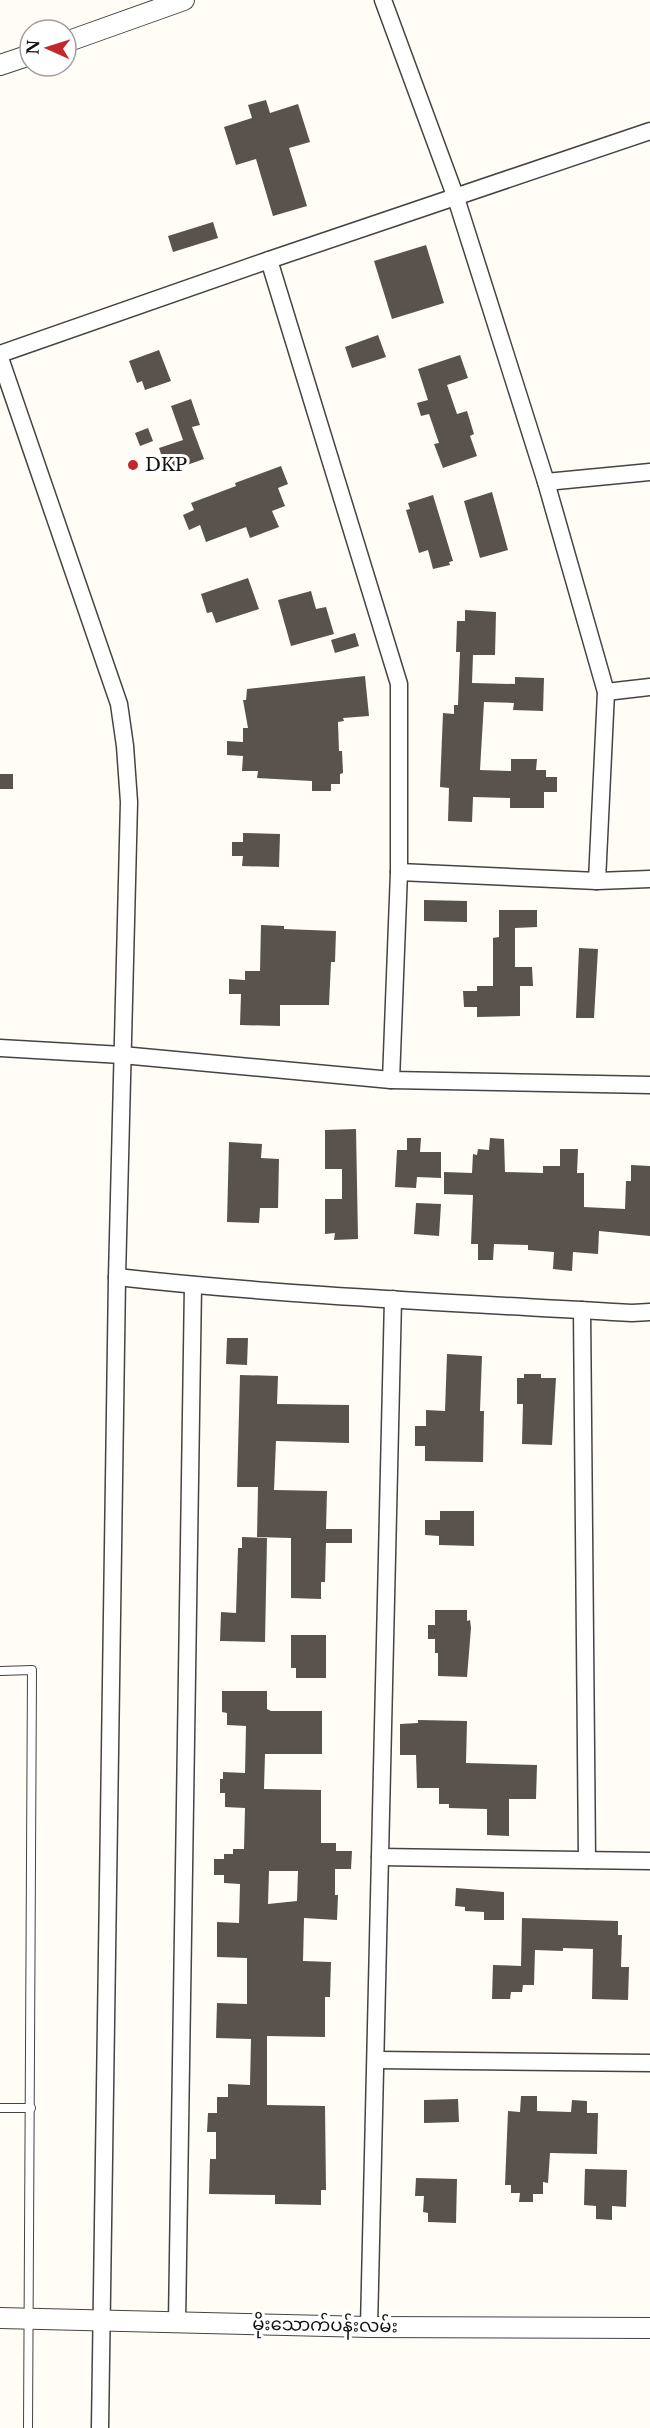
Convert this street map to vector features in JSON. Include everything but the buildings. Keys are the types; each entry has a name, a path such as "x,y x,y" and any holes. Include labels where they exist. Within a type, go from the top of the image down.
{"street":[{"path":"78,38 184,0"},
{"path":"383,0 456,198 546,482 606,692 597,881"},
{"path":"0,65 18,59"},
{"path":"100,2428 117,1277 129,802 119,704 0,356 269,260 650,131"},
{"path":"269,260 399,684 399,872 391,1080"},
{"path":"546,482 650,472"},
{"path":"606,692 650,687"},
{"path":"399,872 597,881 650,879"},
{"path":"0,1048 122,1055 391,1080 650,1085"},
{"path":"117,1277 193,1285 393,1299 632,1313 650,1312"},
{"path":"177,2323 193,1285"},
{"path":"369,2327 393,1299"},
{"path":"582,1310 587,1860"},
{"path":"380,1857 650,1861"},
{"path":"376,2060 650,2063"},
{"name":"မိုးသောက်ပန်းလမ်း","path":"0,2318 369,2327 650,2328"}],"lane":[{"path":"0,1671 32,1671 28,2428"},
{"path":"0,2108 31,2108"}],"place":[{"name":"DKP","path":"133,465"}]}
